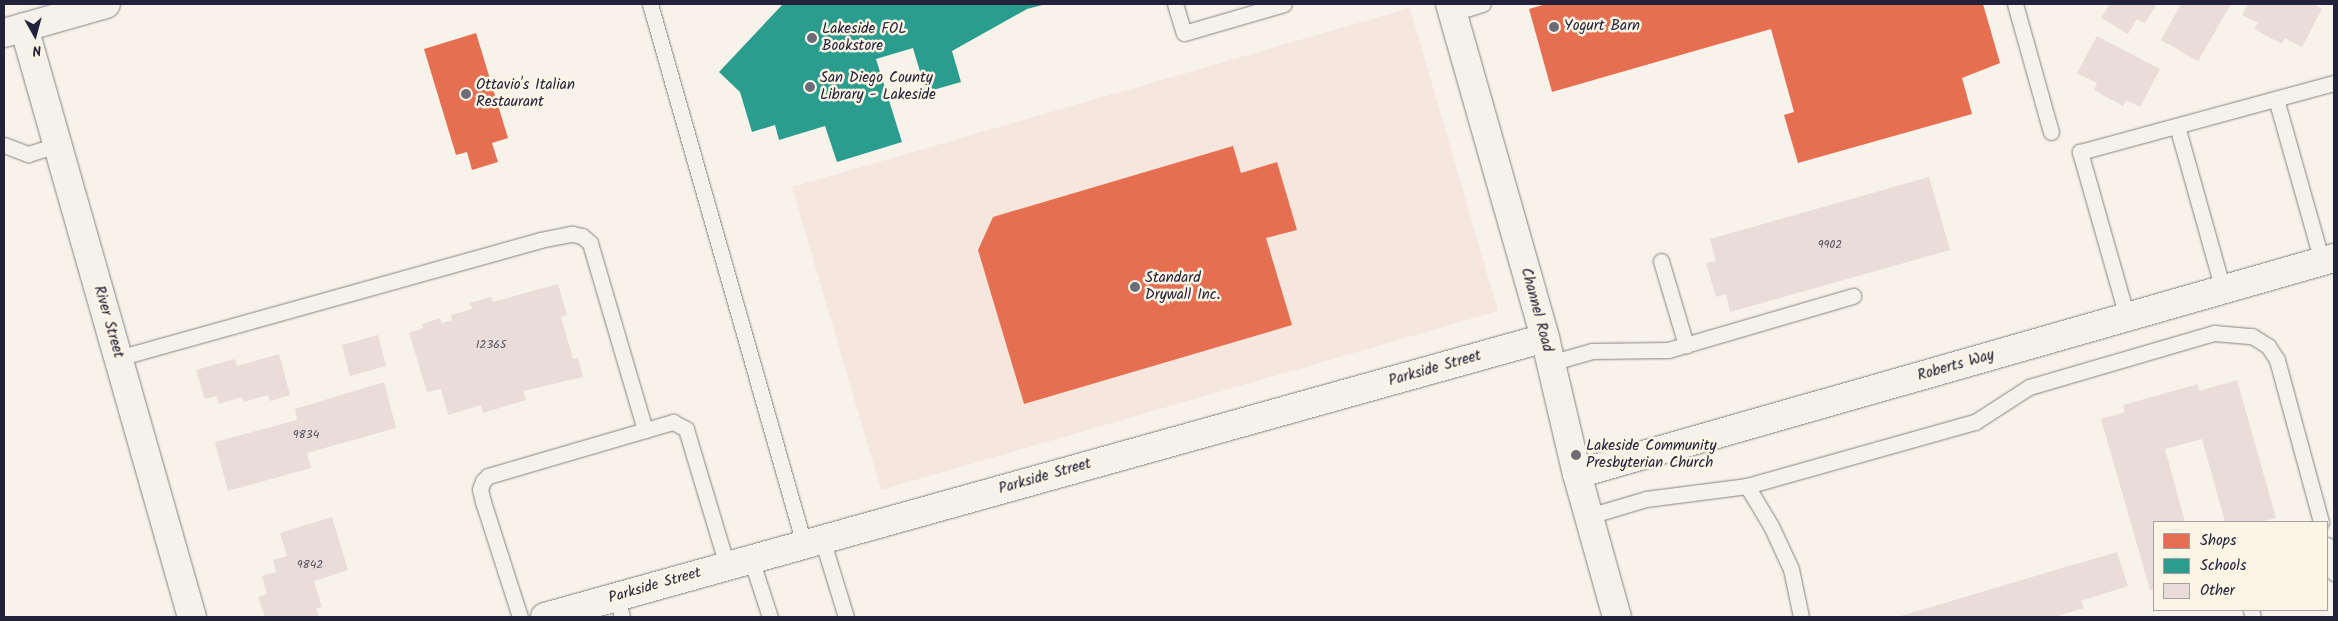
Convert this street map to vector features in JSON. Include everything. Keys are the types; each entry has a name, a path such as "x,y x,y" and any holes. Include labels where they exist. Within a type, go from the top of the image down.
{"street":[{"path":"14,30 106,4"},
{"name":"Channel Road","path":"1451,8 1548,351 1577,474 1617,617"},
{"name":"River Street","path":"14,30 58,145 192,617"},
{"name":"Roberts Way","path":"1577,474 2328,260"},
{"name":"Parkside Street","path":"545,617 619,607 739,562 813,541 1548,351"}],"lane":[{"path":"650,4 813,541 846,617"},
{"path":"1175,4 1184,33 1284,4"},
{"path":"1451,8 1483,4"},
{"path":"2015,4 2051,132"},
{"path":"2127,317 2080,152 2334,83"},
{"path":"2276,99 2328,260"},
{"path":"2177,126 2223,290"},
{"path":"4,145 28,154 58,145"},
{"path":"118,358 540,240 572,234 582,236 590,243 645,430"},
{"path":"1661,261 1686,345"},
{"path":"1548,351 1668,350 1852,296"},
{"path":"1589,516 1646,499 1747,486 1975,422 2029,386 2214,333 2252,336 2268,346 2277,360 2321,521"},
{"path":"520,617 483,502 480,489 483,481 488,476 673,422 686,429 739,562 770,617"},
{"path":"1747,486 1771,526 1791,569 1801,617"},
{"path":"2328,551 2331,570"}],"shaded area":[{"path":"1410,8 1498,311 881,490 792,187"}],"building: Shops":[{"path":"1546,4 1983,4 2000,63 1962,78 1972,114 1798,163 1784,115 1794,112 1771,29 1552,92 1529,9"},
{"name":"Ottavio's Italian Restaurant","path":"476,33 508,138 492,143 498,162 472,170 467,152 456,155 424,49"},
{"name":"Standard Drywall Inc.","path":"1233,146 1241,173 1277,162 1297,230 1266,238 1292,325 1024,404 978,250 993,217"}],"building: Schools":[{"name":"San Diego County Library - Lakeside","path":"783,4 1046,4 1027,9 952,51 961,82 926,92 913,48 876,59 902,142 837,162 825,126 779,140 775,125 752,132 740,92 719,72"}],"building: Other":[{"path":"2110,4 2157,4 2145,23 2137,19 2128,34 2101,18"},
{"path":"2181,4 2231,4 2198,61 2161,40"},
{"path":"2248,4 2313,4 2322,9 2302,47 2285,38 2282,44 2254,29 2258,23 2242,15"},
{"path":"2097,36 2160,69 2140,107 2126,100 2123,106 2094,90 2097,83 2077,73"},
{"path":"1929,177 1950,250 1730,312 1726,294 1716,297 1706,263 1716,261 1710,239"},
{"path":"558,284 567,315 561,317 573,359 578,358 583,377 523,391 526,400 483,413 481,405 448,415 441,389 427,392 409,333 423,328 422,324 440,318 442,323 452,320 451,315 472,309 470,303 491,297 493,302"},
{"path":"378,335 386,366 350,376 342,345"},
{"path":"279,354 290,395 270,401 268,395 244,402 242,397 219,404 216,396 205,399 196,370 235,359 237,366"},
{"path":"2237,380 2276,518 2264,521 2225,521 2202,439 2165,449 2185,521 2153,521 2153,589 2150,590 2101,419 2125,412 2123,405 2198,384 2199,391"},
{"path":"384,382 396,428 307,453 311,468 228,491 215,442 297,420 295,409"},
{"path":"332,517 348,570 314,581 322,607 316,608 319,617 265,617 258,597 267,594 262,576 276,572 273,560 287,556 280,533"},
{"path":"2117,552 2128,586 2081,601 2084,608 2054,617 1897,617"}],"place":[{"name":"Yogurt Barn","path":"1554,27"},
{"name":"Lakeside FOL Bookstore","path":"812,38"},
{"name":"San Diego County Library - Lakeside","path":"810,87"},
{"name":"Ottavio's Italian Restaurant","path":"466,94"},
{"name":"Standard Drywall Inc.","path":"1135,287"},
{"name":"Lakeside Community Presbyterian Church","path":"1576,455"}]}
